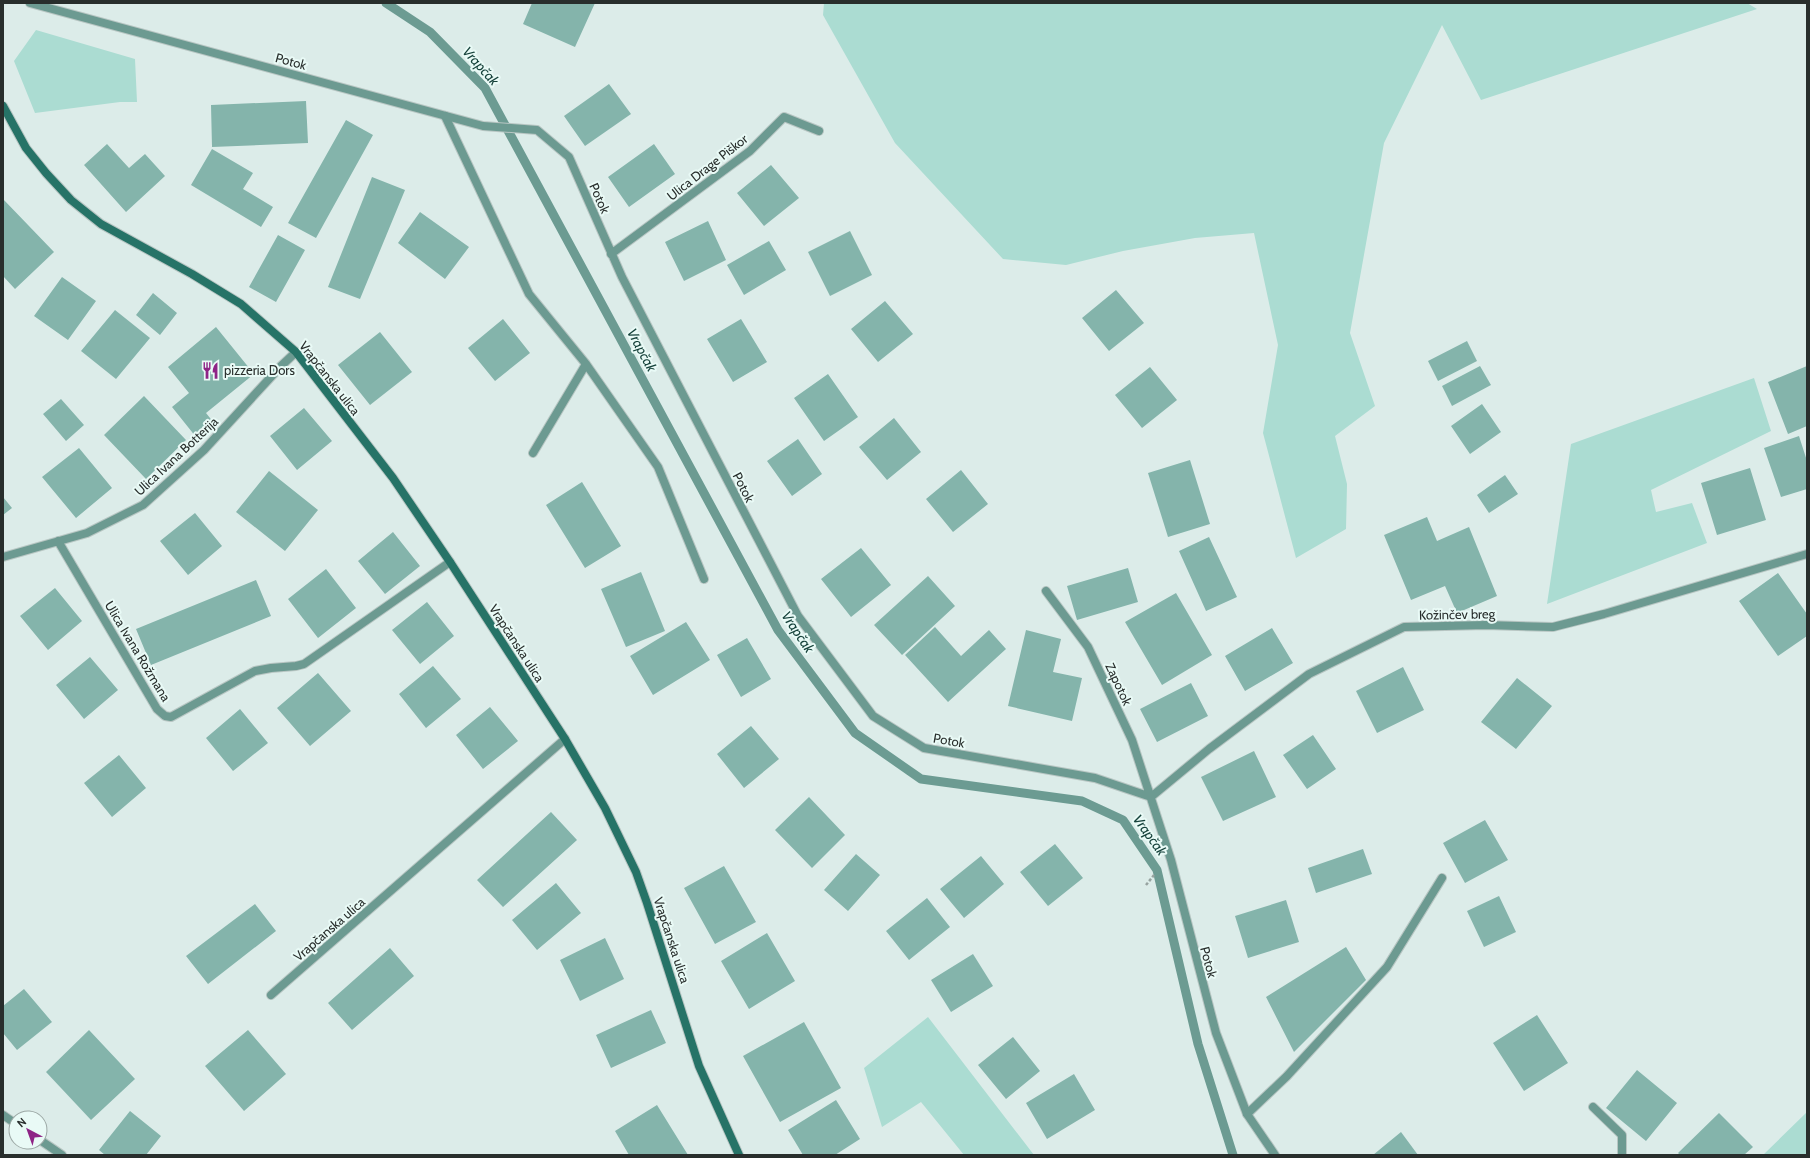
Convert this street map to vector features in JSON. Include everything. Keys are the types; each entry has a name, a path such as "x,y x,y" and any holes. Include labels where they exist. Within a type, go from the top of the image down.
{"main road":[{"name":"Vrapčanska ulica","path":"3,106 26,148 46,173 71,200 101,224 192,274 240,304 296,352 393,478 450,562 565,739 605,808 636,872 652,917 699,1066 739,1155"}],"street":[{"name":"Potok","path":"30,3 483,126 537,130 569,157 611,254 798,616 872,716 924,748 1096,778 1151,797 1171,860 1216,1033 1247,1114 1275,1155"},
{"path":"445,116 530,294 586,364 658,467 704,579"},
{"name":"Ulica Drage Piškor","path":"611,254 750,151 784,117 819,131"},
{"name":"Ulica Ivana Botterija","path":"3,557 87,533 143,505 204,450 281,366 296,352"},
{"path":"533,453 586,364"},
{"name":"Ulica Ivana Rožmana","path":"58,541 157,709 165,716 171,717 255,671 304,664 450,562"},
{"name":"Kožinčev breg","path":"1151,797 1210,749 1308,674 1404,627 1486,625 1553,627 1604,614 1807,554"},
{"name":"Zapotok","path":"1046,591 1088,647 1132,740 1151,797"},
{"name":"Vrapčanska ulica","path":"271,995 565,739"},
{"path":"1247,1114 1287,1076 1387,967 1442,878"},
{"path":"1593,1107 1622,1135 1622,1155"},
{"path":"48,1145 62,1155"}],"path":[{"path":"1146,885 1154,874"}],"green space":[{"path":"824,3 1747,3 1757,9 1481,100 1442,25 1384,143 1350,333 1375,406 1335,436 1347,484 1346,529 1296,558 1263,433 1278,345 1254,233 1195,238 1123,251 1066,265 1003,259 895,143 823,15"},
{"path":"36,30 135,59 137,102 120,102 35,113 14,61"},
{"path":"1754,378 1771,431 1651,490 1656,512 1692,503 1707,543 1547,604 1571,444"},
{"path":"928,1017 1034,1155 964,1155 921,1102 882,1127 864,1068"},
{"path":"1807,1112 1807,1155 1763,1155"}],"building":[{"path":"532,3 595,3 575,47 523,24"},
{"path":"609,84 631,114 585,146 564,116"},
{"path":"306,101 308,143 212,147 211,105"},
{"path":"346,120 373,135 316,238 288,223"},
{"path":"107,144 129,168 145,154 165,176 126,212 84,165"},
{"path":"654,144 675,174 629,207 608,177"},
{"path":"212,149 253,173 243,189 273,207 261,227 191,185"},
{"path":"771,165 799,198 764,226 737,193"},
{"path":"372,177 405,190 360,299 328,287"},
{"path":"3,199 54,252 15,289 3,276"},
{"path":"420,212 469,247 445,279 398,243"},
{"path":"708,221 726,260 684,281 665,242"},
{"path":"850,231 872,275 830,296 808,252"},
{"path":"278,235 305,250 276,302 249,287"},
{"path":"769,241 786,270 744,295 727,265"},
{"path":"62,277 96,301 68,340 34,316"},
{"path":"1116,290 1144,323 1109,351 1082,318"},
{"path":"153,293 177,313 160,335 136,315"},
{"path":"885,301 913,334 878,362 851,329"},
{"path":"115,310 150,338 116,379 81,351"},
{"path":"503,319 530,353 495,381 468,348"},
{"path":"741,319 767,362 733,382 707,339"},
{"name":"pizzeria Dors","path":"216,327 254,374 206,413 214,423 196,437 172,407 189,393 168,367"},
{"path":"380,332 412,372 370,405 338,365"},
{"path":"1467,341 1477,361 1438,381 1428,361"},
{"path":"1480,366 1491,385 1452,406 1442,386"},
{"path":"1807,366 1807,426 1788,434 1768,382"},
{"path":"1150,367 1177,400 1142,428 1115,395"},
{"path":"828,374 858,417 824,441 794,398"},
{"path":"144,396 186,440 146,479 104,435"},
{"path":"61,399 84,425 66,441 43,414"},
{"path":"1482,404 1501,432 1470,454 1451,426"},
{"path":"304,408 332,441 297,470 270,436"},
{"path":"894,418 921,452 887,480 859,447"},
{"path":"1799,436 1807,461 1807,489 1781,497 1764,448"},
{"path":"798,439 822,474 792,496 767,461"},
{"path":"79,448 112,488 76,518 42,477"},
{"path":"1190,460 1210,524 1168,537 1148,473"},
{"path":"1750,468 1766,520 1717,535 1701,483"},
{"path":"961,470 988,504 953,532 926,499"},
{"path":"269,471 318,510 285,551 236,512"},
{"path":"1505,475 1518,494 1489,513 1477,495"},
{"path":"582,482 621,546 585,568 546,505"},
{"path":"3,497 12,508 3,515"},
{"path":"195,513 222,546 188,575 160,541"},
{"path":"1427,517 1437,541 1469,527 1497,596 1457,613 1445,586 1411,600 1384,535"},
{"path":"393,532 420,566 385,594 358,561"},
{"path":"1209,537 1237,597 1206,611 1179,551"},
{"path":"861,548 891,585 851,617 821,579"},
{"path":"1128,568 1138,602 1077,620 1067,586"},
{"path":"326,569 356,608 318,638 288,599"},
{"path":"641,572 665,631 626,647 601,589"},
{"path":"1778,573 1807,614 1807,636 1778,656 1739,601"},
{"path":"928,576 955,606 902,655 874,625"},
{"path":"256,580 271,616 151,665 136,629"},
{"path":"55,588 82,621 48,650 20,616"},
{"path":"1176,593 1212,655 1162,685 1125,622"},
{"path":"427,602 454,636 420,664 392,630"},
{"path":"686,622 710,660 653,695 630,656"},
{"path":"935,627 961,656 989,630 1006,649 948,702 905,655"},
{"path":"1272,628 1293,663 1245,691 1225,656"},
{"path":"1026,630 1061,639 1053,672 1082,678 1072,721 1008,706"},
{"path":"747,638 771,679 741,697 717,655"},
{"path":"90,657 118,690 84,719 56,685"},
{"path":"433,666 461,699 426,728 399,694"},
{"path":"1403,667 1424,710 1377,733 1356,691"},
{"path":"318,673 351,711 310,746 277,708"},
{"path":"1517,678 1552,706 1516,749 1481,722"},
{"path":"1191,683 1208,716 1157,742 1140,709"},
{"path":"490,707 518,741 483,769 456,735"},
{"path":"240,709 268,743 233,771 206,738"},
{"path":"751,726 779,759 744,788 717,754"},
{"path":"1313,735 1336,769 1307,789 1283,755"},
{"path":"1254,751 1276,797 1223,821 1201,777"},
{"path":"119,755 146,788 112,817 84,783"},
{"path":"809,797 845,835 812,868 775,830"},
{"path":"551,812 577,840 503,907 477,880"},
{"path":"1485,820 1508,860 1465,883 1443,843"},
{"path":"1055,844 1083,878 1048,906 1020,872"},
{"path":"1363,849 1372,874 1316,893 1308,868"},
{"path":"856,854 880,875 848,911 824,890"},
{"path":"981,856 1004,884 964,918 940,889"},
{"path":"724,866 756,922 715,944 684,888"},
{"path":"556,883 581,913 537,950 512,920"},
{"path":"1499,896 1516,932 1484,947 1467,911"},
{"path":"927,898 950,927 909,960 886,931"},
{"path":"1286,900 1299,942 1248,958 1235,916"},
{"path":"255,904 276,931 208,984 186,956"},
{"path":"767,933 795,981 749,1009 721,961"},
{"path":"605,938 624,979 580,1001 560,960"},
{"path":"1346,947 1366,980 1294,1052 1266,997"},
{"path":"390,948 414,976 352,1030 328,1003"},
{"path":"973,954 993,986 951,1012 931,980"},
{"path":"24,989 52,1022 17,1050 3,1033 3,1006"},
{"path":"651,1010 666,1043 611,1068 596,1035"},
{"path":"1537,1015 1568,1063 1524,1091 1493,1043"},
{"path":"804,1022 841,1088 780,1122 743,1056"},
{"path":"89,1030 135,1079 91,1120 46,1072"},
{"path":"248,1030 286,1074 244,1111 205,1066"},
{"path":"1013,1037 1040,1071 1006,1099 978,1065"},
{"path":"1637,1070 1677,1103 1646,1141 1606,1108"},
{"path":"1074,1074 1095,1110 1047,1139 1026,1103"},
{"path":"836,1100 860,1139 835,1155 803,1155 788,1130"},
{"path":"657,1105 688,1155 629,1155 615,1131"},
{"path":"130,1111 161,1136 146,1155 105,1155 99,1150"},
{"path":"1719,1113 1753,1147 1744,1155 1680,1155 1678,1153"},
{"path":"1401,1132 1418,1155 1373,1155"}],"waterway":[{"name":"Vrapčak","path":"386,3 430,32 485,88 778,630 855,733 921,779 1082,801 1123,820 1157,870 1198,1044 1233,1155"}],"place":[{"name":"pizzeria Dors","path":"211,370"}]}
